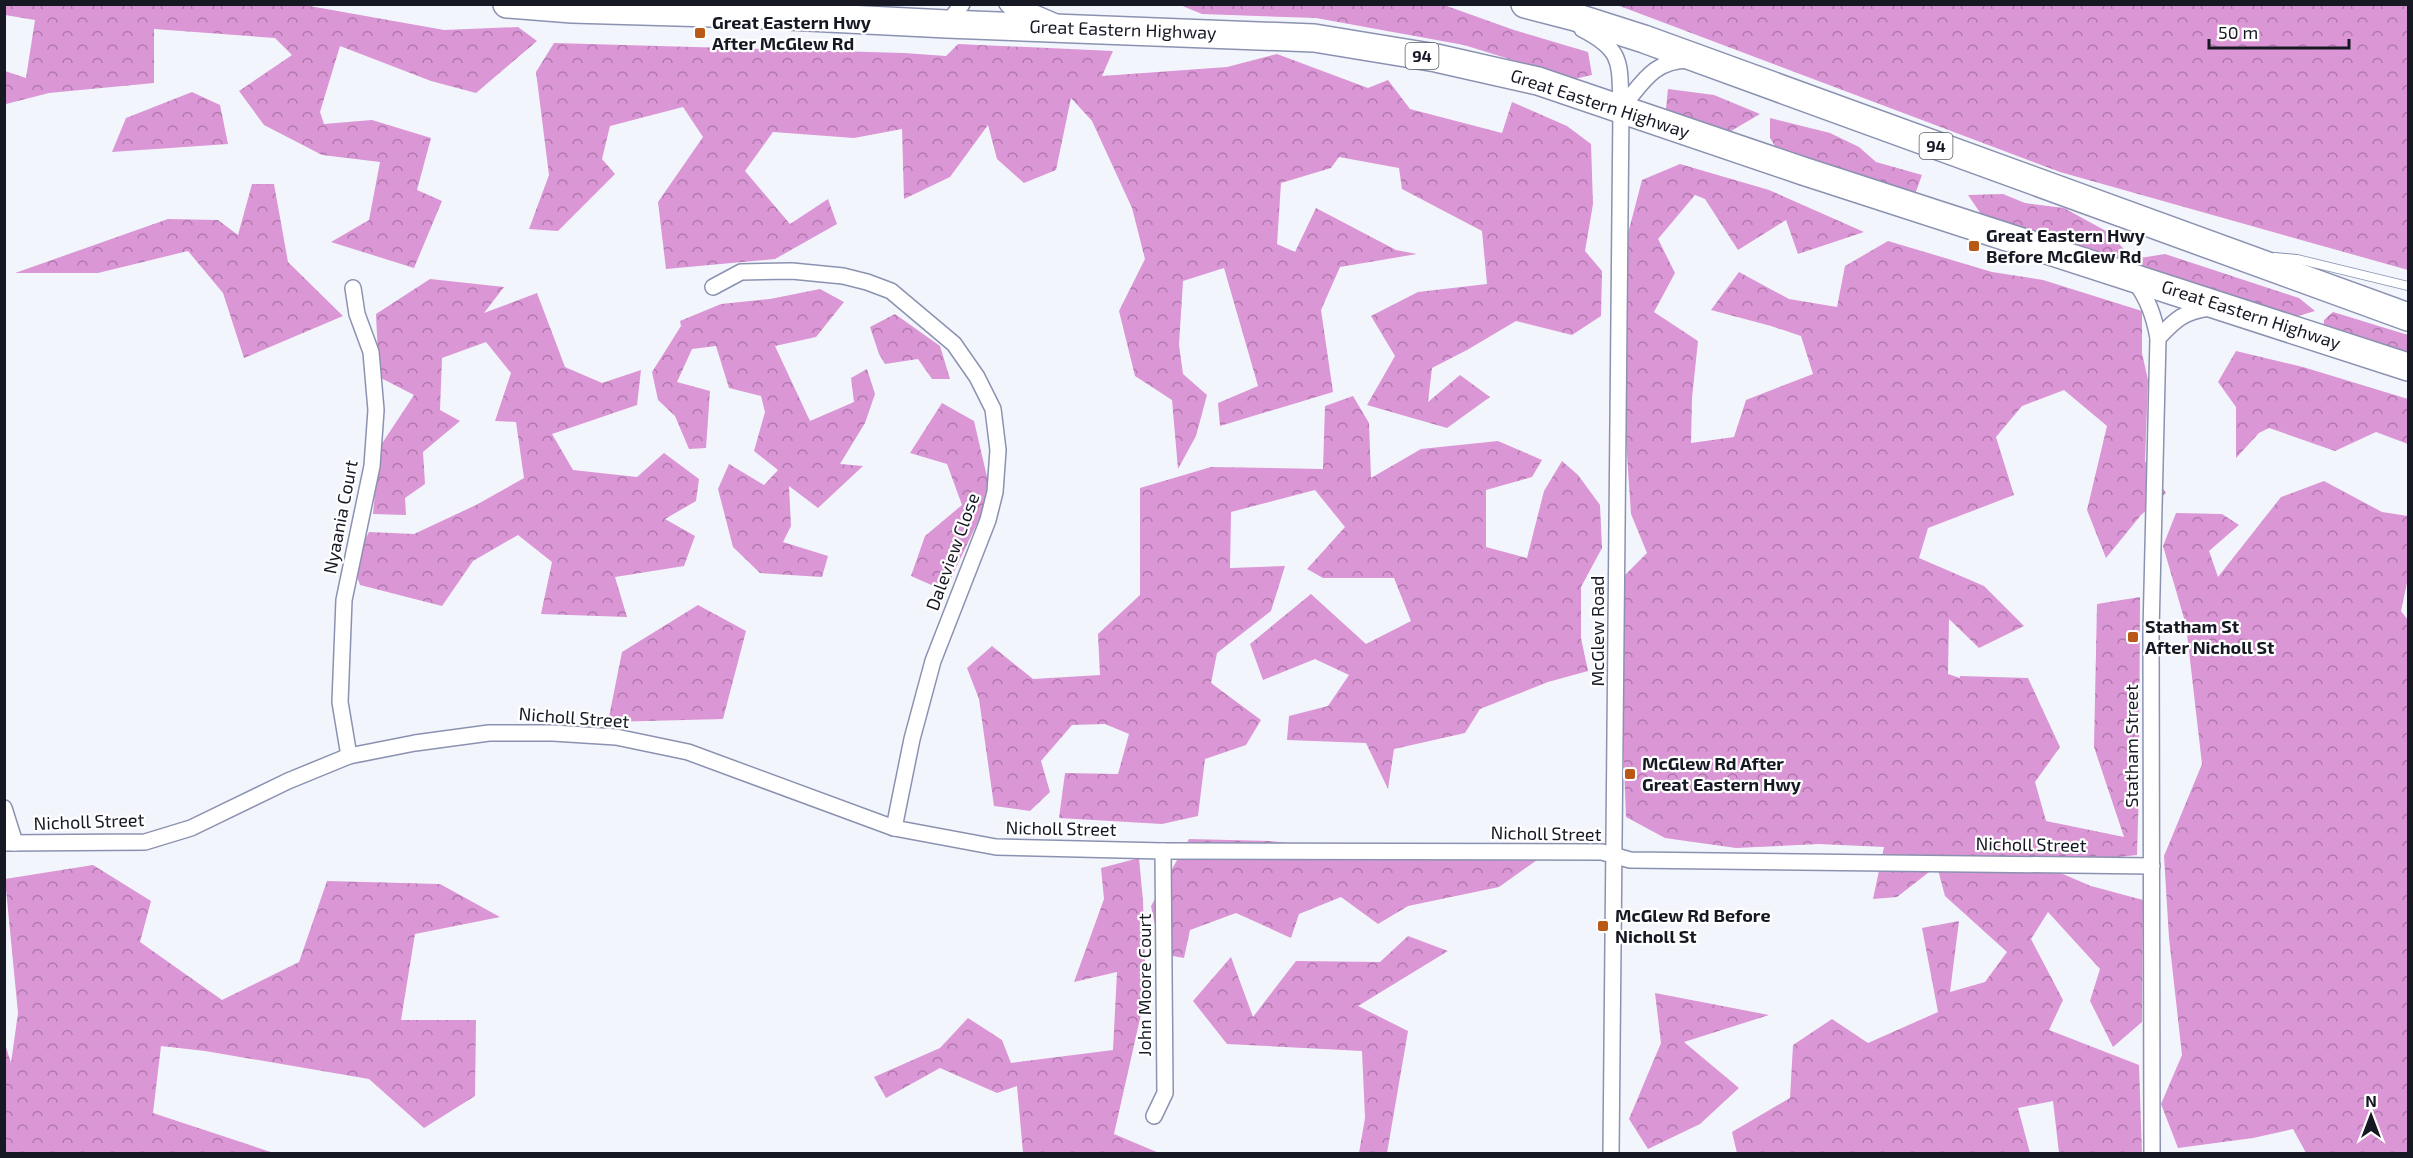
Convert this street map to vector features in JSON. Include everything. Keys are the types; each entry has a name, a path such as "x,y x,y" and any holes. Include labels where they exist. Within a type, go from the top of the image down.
{"highway":[{"name":"Great Eastern Highway","path":"507,4 572,9 758,14 955,14 1070,28 1314,38 1436,58 1538,81 1803,171 2409,367"},
{"name":"94","path":"1529,5 1634,36 2409,317"}],"street":[{"path":"1007,4 1011,8 1035,13 1070,28"},
{"name":"McGlew Road","path":"1529,5 1585,30 1611,46 1619,61 1621,108 1611,1154"},
{"path":"1621,108 1657,67 1671,60 1697,59"},
{"name":"Daleview Close","path":"713,287 741,272 792,271 843,276 891,291 954,344 977,377 993,409 998,450 996,492 988,520 933,661 912,740 894,828"},
{"name":"Statham Street","path":"2131,276 2149,304 2158,338 2151,632 2152,1154"},
{"name":"Nyaania Court","path":"349,756 340,702 344,600 372,466 376,410 371,352 357,314 353,288"},
{"path":"2158,338 2182,315 2197,309 2226,307"},
{"name":"Nicholl Street","path":"10,843 145,842 191,828 288,781 349,756 415,742 489,733 616,737 688,752 894,828 996,847 1163,851 1602,852 1630,860 2152,866"},
{"path":"4,808 10,843"},
{"name":"John Moore Court","path":"1154,1116 1165,1093 1163,851"}],"lane":[{"path":"2229,253 2297,259 2409,286"}],"green space":[{"path":"4,5 304,5 444,30 518,27 537,41 476,93 431,81 340,46 320,112 324,124 372,120 431,138 417,190 442,201 414,268 331,242 369,220 380,162 322,155 264,125 239,91 292,55 275,38 154,29 154,83 49,93 6,104 5,71 26,78 35,20 5,15"},
{"path":"1180,5 1444,5 1514,30 1588,52 1592,75 1574,79 1464,45 1316,18 1202,14"},
{"path":"1617,5 2408,5 2408,270 2060,172"},
{"path":"554,43 946,56 958,44 1113,51 1102,76 1227,67 1277,54 1368,88 1388,80 1410,109 1502,133 1512,102 1567,126 1591,144 1593,204 1585,251 1602,271 1601,316 1572,335 1516,321 1432,368 1428,402 1460,375 1490,397 1447,428 1367,405 1395,356 1371,316 1418,292 1487,284 1482,231 1402,189 1399,168 1339,157 1331,168 1281,183 1277,244 1295,252 1316,208 1396,250 1417,254 1340,267 1321,310 1333,392 1220,426 1218,403 1258,386 1224,268 1183,281 1179,345 1183,374 1207,395 1196,436 1178,469 1172,400 1135,376 1119,311 1145,259 1132,208 1092,121 1071,98 1056,170 1024,183 997,159 988,125 950,177 904,199 902,129 854,138 773,132 745,171 790,224 828,199 837,224 775,259 666,269 658,202 703,137 683,107 610,126 602,159 615,174 558,231 529,229 549,175 536,72"},
{"path":"1668,89 1714,95 1760,114 1726,134 1665,118"},
{"path":"192,92 220,105 228,144 112,152 126,118"},
{"path":"1770,118 1830,133 1859,147 1876,162 1922,175 1914,197 1778,151 1770,138"},
{"path":"1680,164 1769,190 1864,232 1798,254 1786,220 1738,250 1705,199 1695,195 1658,239 1675,273 1654,312 1698,341 1692,398 1691,443 1734,437 1746,400 1813,374 1801,336 1711,310 1739,272 1789,299 1837,307 1845,266 1888,241 1992,272 2043,280 2142,311 2142,353 2148,380 2145,461 2166,493 2141,515 2106,558 2087,510 2107,426 2064,390 2022,406 1996,437 2014,495 1928,528 1919,558 1984,586 2024,626 1979,648 1949,619 1948,674 1960,678 1960,676 2028,678 2060,747 2035,782 2046,821 2124,837 2094,747 2097,604 2140,597 2137,855 2073,862 2025,858 2091,886 2143,900 2142,1022 2113,1047 2090,1001 2100,969 2048,912 2031,939 2063,1000 2049,1030 2139,1065 2142,1153 2059,1153 2053,1101 2018,1108 2030,1153 1737,1153 1732,1132 1790,1098 1793,1045 1832,1019 1868,1043 1938,1012 1922,928 1959,921 1950,992 1985,982 2007,952 1945,896 1937,866 1897,897 1873,899 1884,847 1819,844 1736,848 1665,838 1626,817 1623,741 1623,577 1647,553 1631,514 1623,397 1628,262 1625,245 1642,180"},
{"path":"252,184 274,184 288,262 343,316 244,358 223,293 188,251 98,273 15,273 168,219 218,220 238,235"},
{"path":"2003,194 2025,203 2064,208 2106,231 2134,259 2165,254 2299,298 2315,311 2284,320 1994,226 1981,214 1968,195"},
{"path":"430,279 504,287 484,313 537,293 565,367 602,383 641,370 637,405 552,434 573,470 637,477 664,453 699,479 696,501 665,519 695,536 684,566 615,577 627,617 541,614 552,562 518,535 473,561 442,606 360,585 352,563 369,532 414,534 476,505 524,478 516,422 495,421 511,373 486,342 442,358 440,410 460,421 423,452 425,484 405,498 406,515 373,514 379,448 414,395 379,377 376,314"},
{"path":"820,289 844,302 816,337 775,346 810,421 854,402 851,378 867,369 875,394 865,423 840,464 863,466 818,508 789,486 791,526 783,542 828,556 822,577 760,573 733,547 718,489 729,464 764,485 778,470 754,451 765,412 761,396 729,388 716,346 692,349 677,382 710,391 706,448 689,449 675,416 658,400 652,372 681,326 680,321 721,304 770,299"},
{"path":"2333,312 2408,335 2408,359 2323,334 2324,320"},
{"path":"895,314 940,346 950,379 932,379 918,359 885,364 879,354 870,327"},
{"path":"2236,351 2303,367 2408,399 2408,444 2376,432 2335,451 2269,428 2259,433 2236,458 2236,407 2218,382"},
{"path":"1353,396 1369,423 1371,478 1421,449 1498,441 1542,460 1532,477 1486,490 1486,547 1527,558 1544,491 1562,461 1578,475 1600,505 1602,548 1581,587 1581,638 1588,671 1548,682 1480,709 1465,733 1394,749 1388,789 1366,743 1287,740 1289,716 1328,706 1349,675 1315,659 1263,680 1250,644 1311,594 1366,644 1411,621 1394,578 1323,578 1307,569 1345,527 1315,490 1231,512 1230,568 1285,566 1271,611 1217,653 1211,683 1261,720 1246,745 1205,759 1198,816 1162,824 1059,818 1065,773 1118,774 1129,734 1105,724 1072,725 1041,761 1050,792 1030,811 994,806 979,699 967,668 992,646 1033,679 1100,675 1098,634 1140,595 1140,488 1211,467 1323,469 1325,406"},
{"path":"942,403 974,421 991,494 945,591 911,576 925,536 962,505 947,464 910,453"},
{"path":"2324,481 2382,512 2408,516 2408,578 2401,611 2408,620 2408,1153 2306,1153 2293,1129 2253,1138 2178,1148 2161,1104 2182,1055 2169,938 2164,856 2202,764 2186,625 2163,546 2176,513 2222,514 2239,525 2209,551 2218,577 2281,497"},
{"path":"698,605 746,631 723,719 608,722 622,652"},
{"path":"1189,839 1270,841 1362,851 1554,848 1499,887 1408,906 1378,924 1341,897 1299,914 1291,938 1236,913 1190,930 1184,958 1161,954 1151,906"},
{"path":"1139,858 1146,992 1114,1134 1159,1153 1023,1153 1017,1086 997,1093 940,1068 886,1098 874,1077 940,1048 968,1018 1002,1040 1011,1063 1113,1050 1117,972 1074,982 1104,899 1101,868"},
{"path":"93,865 151,901 140,942 222,1000 299,962 327,881 440,884 500,917 415,934 401,1020 476,1020 475,1096 424,1128 369,1079 205,1051 161,1046 153,1113 274,1153 5,1153 5,1044 11,1063 18,1013 5,879"},
{"path":"1408,936 1448,951 1358,1006 1408,1031 1387,1153 1359,1153 1365,1118 1362,1051 1227,1044 1193,1001 1231,957 1253,1017 1296,961 1380,962"},
{"path":"1655,993 1769,1015 1684,1042 1739,1088 1700,1124 1648,1149 1629,1119 1661,1043"}],"place":[{"name":"Great Eastern Hwy After McGlew Rd","path":"700,33"},
{"name":"Great Eastern Hwy Before McGlew Rd","path":"1974,246"},
{"name":"Statham St After Nicholl St","path":"2133,637"},
{"name":"McGlew Rd After Great Eastern Hwy","path":"1630,774"},
{"name":"McGlew Rd Before Nicholl St","path":"1603,926"}]}
